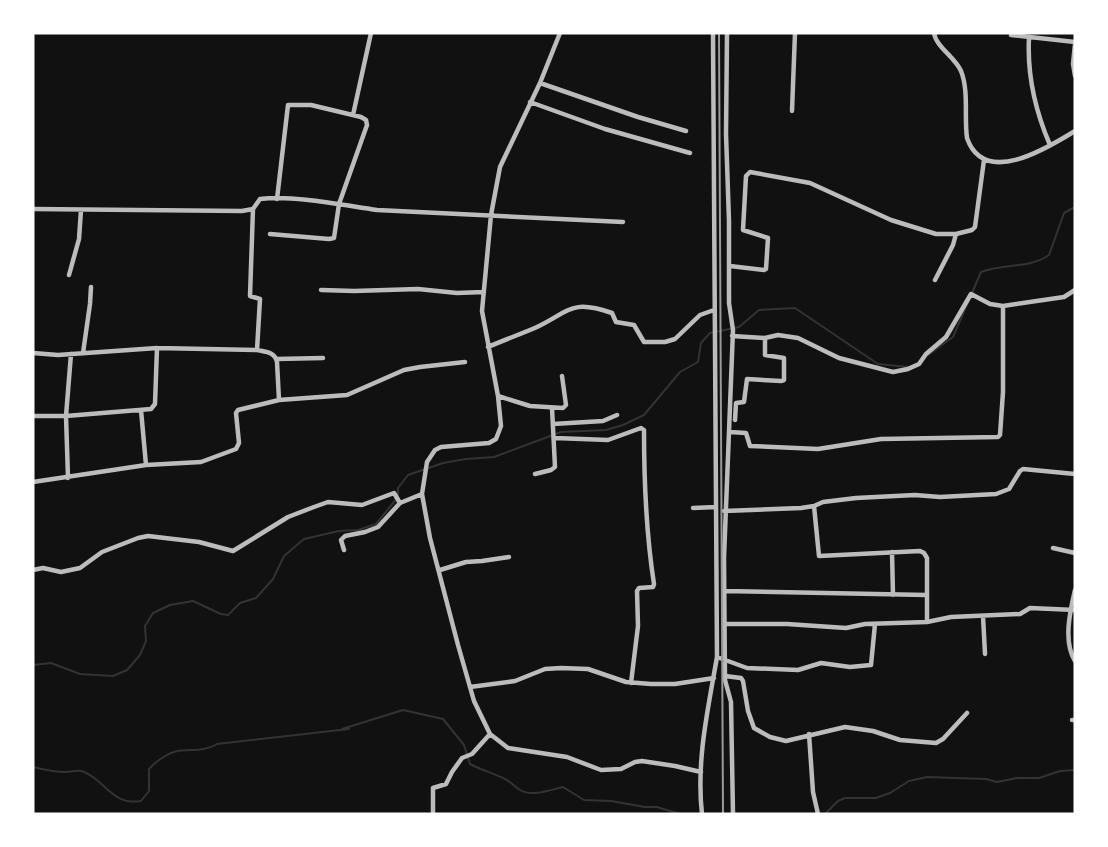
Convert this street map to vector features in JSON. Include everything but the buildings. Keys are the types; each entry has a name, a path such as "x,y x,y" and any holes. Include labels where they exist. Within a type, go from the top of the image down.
{"street":[{"path":"353,116 371,33"},
{"path":"560,33 540,83 500,167 491,215 482,311 498,396 501,426 496,440 441,447 435,450 427,462 422,494 430,538 474,702 490,734 508,748 567,757 601,770 621,769 642,761 701,772"},
{"path":"713,33 716,507 721,658 731,702 733,814"},
{"path":"702,814 700,789 703,734 714,678 721,658 725,624 724,511 734,330 729,303 727,33"},
{"path":"792,111 795,33"},
{"path":"934,33 937,42 950,53 962,74 967,138 975,153 984,160 1016,160 1075,131"},
{"path":"1011,35 1075,43 1073,64 1075,76"},
{"path":"1029,38 1029,74 1038,114 1050,145"},
{"path":"540,83 686,131"},
{"path":"530,102 605,129 690,153"},
{"path":"270,234 332,239 339,204 367,124 364,118 311,105 288,105 277,198"},
{"path":"730,266 766,269 768,240 765,236 743,230 747,173 753,172 810,183 891,220 936,234 956,234 975,227 984,160"},
{"path":"257,350 261,298 250,296 253,208 260,199 277,198 377,210 623,222"},
{"path":"33,210 242,211 253,208"},
{"path":"729,209 744,208"},
{"path":"69,275 79,239 81,210"},
{"path":"935,280 953,245 956,234"},
{"path":"83,353 91,287"},
{"path":"321,290 412,289 457,293 484,292"},
{"path":"732,336 765,338 778,335 798,338 830,355 893,372 919,364 926,354 946,337 973,294 990,304 1003,306 1064,297 1075,290"},
{"path":"730,432 746,433 750,446 818,449 881,439 998,437 1003,392 1003,306"},
{"path":"488,347 539,326 566,309 577,307 588,307 612,313 616,322 634,325 645,342 665,342 675,339 700,315 714,310"},
{"path":"735,420 735,403 744,402 747,380 781,381 785,378 784,358 765,355 765,338"},
{"path":"33,416 66,416 152,409 155,404 157,348"},
{"path":"33,353 71,354 157,348 257,350 271,353 276,358 279,400"},
{"path":"68,477 66,416 71,354"},
{"path":"276,358 323,358"},
{"path":"33,482 146,465 201,462 236,449 239,443 236,413 238,410 279,400 347,395 404,370 465,362"},
{"path":"498,396 530,406 563,408 566,405 562,376"},
{"path":"535,474 554,469 555,438 552,408"},
{"path":"141,410 146,465"},
{"path":"553,426 603,421 617,415"},
{"path":"555,438 608,440 641,428 644,430 645,506 654,584 652,587 639,588 637,591 638,626 631,683"},
{"path":"724,511 801,508 823,502 856,498 996,494 1009,489 1020,471 1026,469 1075,474"},
{"path":"33,570 43,568 61,572 80,568 102,552 148,536 199,542 233,552 288,518 328,502 362,506 395,494 399,502"},
{"path":"344,550 343,537 378,527 399,502 422,494"},
{"path":"814,506 819,556 920,551 924,553 927,558 927,622"},
{"path":"693,508 716,507"},
{"path":"1053,548 1075,553"},
{"path":"892,552 893,595"},
{"path":"440,570 465,562 509,556"},
{"path":"1075,590 1070,644 1075,661"},
{"path":"724,591 926,595"},
{"path":"725,624 786,624 837,628 927,622 951,617 1020,614 1030,608 1073,610"},
{"path":"983,616 985,654"},
{"path":"721,658 747,668 798,670 821,663 850,667 871,665 874,624"},
{"path":"470,687 515,681 545,669 561,668 588,669 631,683 675,684 714,678"},
{"path":"725,676 741,678 743,681 754,728 779,740 786,741 845,727 883,733 900,740 936,743 943,739 967,713"},
{"path":"433,814 433,788 446,784 462,758 472,754 490,734"},
{"path":"809,734 813,792 818,814"}],"waterway":[{"path":"928,355 953,337 981,272 1025,264 1049,255 1064,213 1075,207"},
{"path":"33,665 51,663 80,674 113,676 127,670 140,655 146,641 145,626 153,613 170,605 193,601 228,615 240,603 256,598 273,579 284,556 304,539 339,531 358,530 376,524 398,497 398,488 408,475 443,463 494,457 561,432 606,430 644,415 680,372 698,362 701,343 710,333 739,327 759,310 795,308 878,364 908,367"},
{"path":"33,767 62,772 82,771 123,800 141,801 149,791 149,769 174,752 203,749 217,744 349,729 342,729 403,710 443,719 464,745 470,764 505,779 525,792 541,792 563,787 584,800 657,807 680,814"},
{"path":"825,814 838,801 845,798 876,798 890,793 909,781 927,777 986,779 997,782 1017,778 1039,778 1060,771 1075,770"}],"railway":[{"path":"719,33 723,814"}]}
